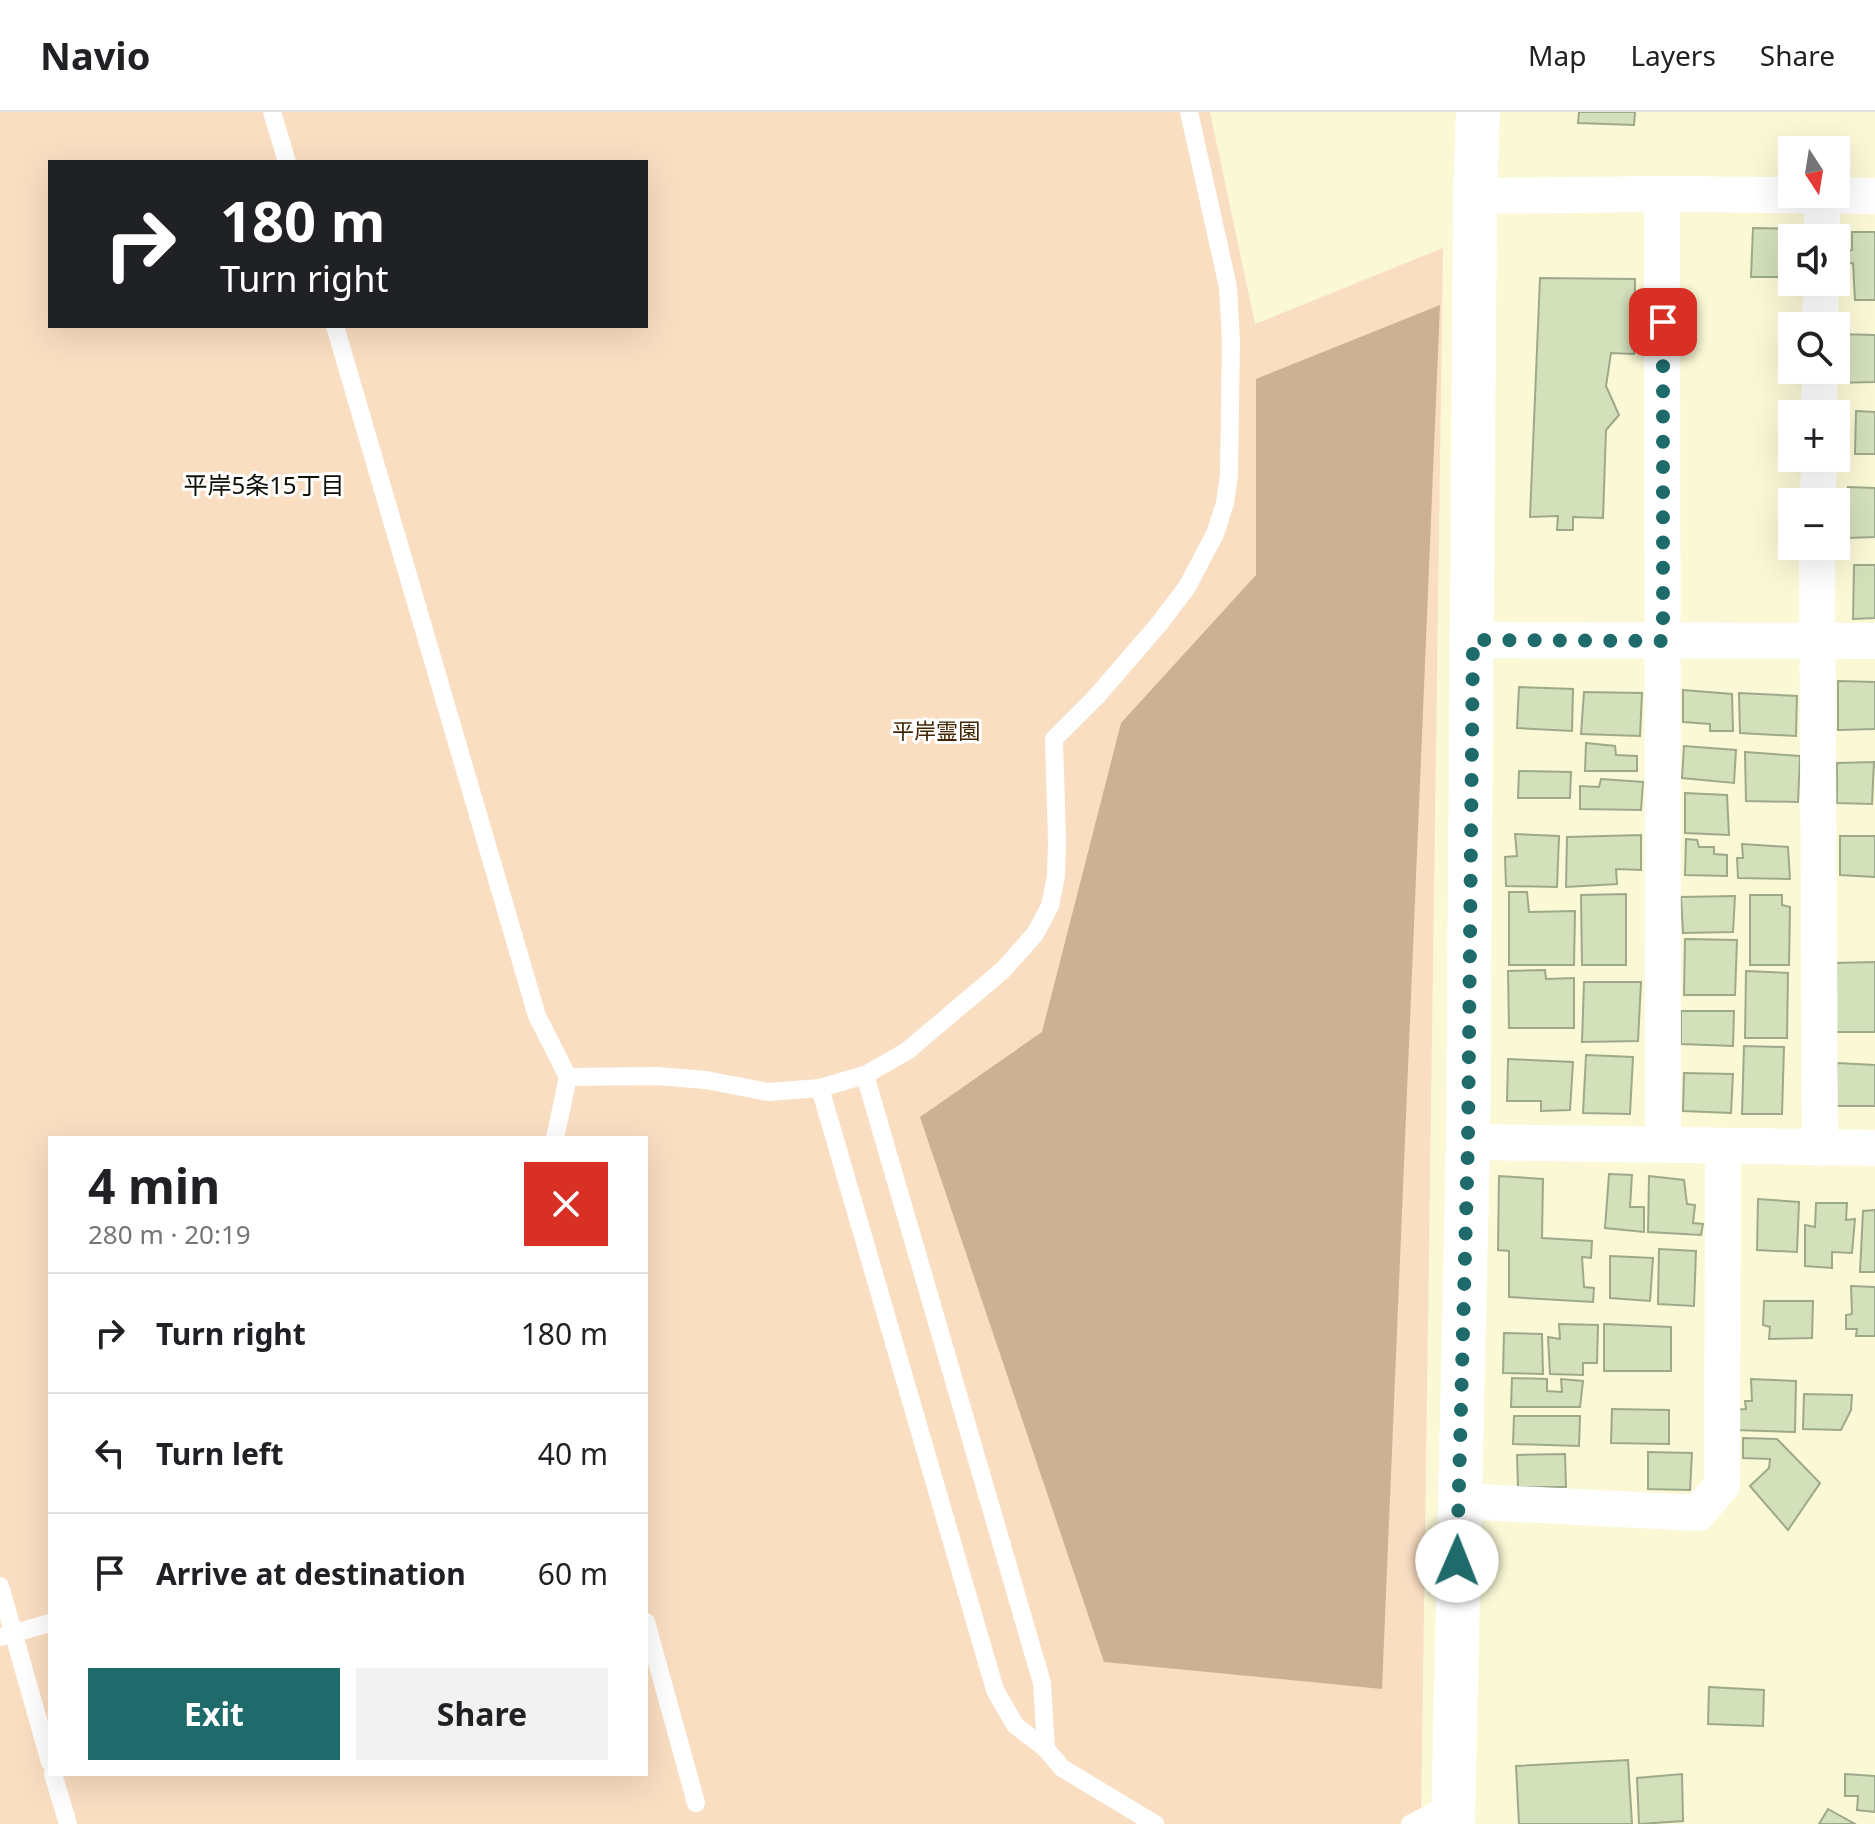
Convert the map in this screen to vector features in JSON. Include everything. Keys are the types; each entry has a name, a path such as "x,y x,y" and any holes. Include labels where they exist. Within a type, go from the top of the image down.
{"street":[{"path":"1453,1812 1468,1142 1478,112"},
{"path":"1662,194 1663,1143"},
{"path":"1475,196 1778,194"},
{"path":"1850,195 1875,196"},
{"path":"1817,560 1820,1148"},
{"path":"1473,640 1875,641"},
{"path":"1468,1142 1875,1148"},
{"path":"1458,1501 1698,1513 1722,1485 1723,1146"}],"lane":[{"path":"272,112 286,160"},
{"path":"568,1077 657,1076 706,1080 768,1092 820,1088 865,1075 907,1051 1003,970 1035,934 1050,906 1056,876 1054,739 1096,697 1187,587 1215,534 1225,503 1229,475 1231,340 1228,287 1189,112"},
{"path":"336,328 537,1016 568,1077 555,1136"},
{"path":"865,1075 1042,1683 1046,1749"},
{"path":"820,1088 995,1690 1015,1725 1046,1749 1062,1768 1155,1824"},
{"path":"0,1586 6,1635 48,1756"},
{"path":"6,1635 48,1624"},
{"path":"648,1629 696,1803"},
{"path":"54,1776 68,1824"},
{"path":"1410,1824 1453,1812"}],"green space":[{"name":"平岸霊園","path":"0,112 1210,112 1255,324 1443,248 1421,1824 0,1824"}],"shaded area":[{"path":"1440,305 1382,1689 1104,1662 920,1117 1042,1032 1121,723 1256,575 1256,379"}],"building":[{"path":"1579,112 1635,112 1634,125 1578,123"},
{"path":"1753,228 1778,229 1778,277 1751,277"},
{"path":"1852,232 1875,232 1875,300 1855,300 1853,263 1850,263"},
{"path":"1540,278 1635,279 1634,354 1611,353 1606,386 1619,415 1606,430 1603,518 1573,517 1573,530 1557,530 1558,516 1530,517"},
{"path":"1850,334 1875,335 1875,382 1850,383"},
{"path":"1856,411 1875,412 1875,454 1855,454"},
{"path":"1848,488 1875,488 1875,537 1850,538"},
{"path":"1854,565 1875,565 1875,618 1853,619"},
{"path":"1838,681 1875,682 1875,729 1838,730"},
{"path":"1519,687 1573,689 1572,731 1517,728"},
{"path":"1683,690 1732,694 1733,731 1710,731 1710,724 1683,722"},
{"path":"1584,692 1642,693 1640,736 1581,734"},
{"path":"1739,693 1797,696 1796,736 1740,733"},
{"path":"1586,743 1615,746 1616,755 1637,756 1637,771 1585,771"},
{"path":"1684,746 1736,750 1734,783 1682,778"},
{"path":"1745,752 1800,756 1798,802 1746,801"},
{"path":"1874,762 1872,804 1837,803 1837,763"},
{"path":"1519,771 1571,772 1570,798 1518,798"},
{"path":"1601,779 1643,782 1641,810 1580,809 1580,786 1599,787"},
{"path":"1685,793 1727,795 1729,835 1685,833"},
{"path":"1515,834 1559,836 1557,887 1506,886 1505,857 1517,856"},
{"path":"1641,835 1641,870 1616,869 1617,884 1566,887 1567,837"},
{"path":"1840,836 1875,836 1875,877 1840,875"},
{"path":"1686,839 1697,840 1699,847 1714,847 1714,854 1727,855 1727,876 1685,875"},
{"path":"1742,844 1788,847 1790,879 1738,878 1737,858 1743,858"},
{"path":"1509,892 1527,892 1529,912 1575,911 1574,965 1509,965"},
{"path":"1626,894 1626,965 1582,965 1581,895"},
{"path":"1750,895 1782,895 1782,905 1790,907 1789,965 1750,965"},
{"path":"1735,896 1733,932 1683,933 1681,897"},
{"path":"1685,939 1737,940 1735,995 1684,995"},
{"path":"1875,962 1875,1032 1831,1032 1833,963"},
{"path":"1545,970 1546,979 1574,978 1574,1028 1509,1028 1508,971"},
{"path":"1746,971 1788,973 1787,1038 1745,1038"},
{"path":"1584,982 1641,982 1638,1041 1582,1042"},
{"path":"1681,1011 1734,1011 1733,1046 1681,1044"},
{"path":"1744,1046 1784,1047 1782,1114 1742,1114"},
{"path":"1586,1055 1633,1057 1630,1114 1583,1113"},
{"path":"1508,1059 1573,1062 1570,1110 1541,1111 1541,1101 1507,1101"},
{"path":"1837,1063 1875,1065 1875,1106 1835,1106"},
{"path":"1684,1073 1733,1074 1731,1113 1683,1111"},
{"path":"1609,1174 1632,1175 1630,1207 1644,1207 1644,1232 1605,1228"},
{"path":"1499,1176 1543,1179 1542,1238 1592,1241 1591,1258 1582,1257 1584,1287 1594,1288 1593,1302 1509,1297 1509,1251 1498,1250"},
{"path":"1649,1176 1684,1180 1687,1204 1695,1205 1693,1223 1703,1224 1701,1235 1648,1232"},
{"path":"1758,1199 1799,1202 1797,1252 1757,1250"},
{"path":"1816,1203 1847,1203 1846,1220 1855,1219 1852,1253 1832,1252 1832,1268 1805,1266 1805,1225 1815,1227"},
{"path":"1875,1210 1875,1272 1860,1272 1863,1211"},
{"path":"1659,1249 1696,1251 1694,1306 1658,1304"},
{"path":"1610,1256 1653,1258 1650,1301 1610,1298"},
{"path":"1851,1286 1875,1287 1875,1336 1856,1336 1857,1329 1846,1329 1846,1315 1852,1314"},
{"path":"1764,1301 1813,1301 1812,1338 1769,1339 1770,1327 1763,1325"},
{"path":"1559,1324 1598,1325 1597,1363 1583,1363 1583,1375 1550,1374 1548,1337 1560,1339"},
{"path":"1604,1324 1671,1327 1671,1371 1604,1371"},
{"path":"1504,1333 1542,1334 1543,1374 1503,1373"},
{"path":"1512,1378 1547,1379 1547,1391 1562,1392 1561,1379 1583,1381 1580,1407 1511,1407"},
{"path":"1751,1379 1796,1381 1795,1432 1735,1430 1734,1410 1746,1409 1745,1401 1752,1401"},
{"path":"1804,1394 1852,1395 1851,1410 1841,1430 1803,1429"},
{"path":"1612,1409 1669,1410 1669,1444 1611,1443"},
{"path":"1514,1416 1580,1416 1579,1446 1513,1444"},
{"path":"1743,1438 1777,1439 1820,1483 1788,1530 1750,1486 1769,1468 1770,1459 1743,1458"},
{"path":"1648,1452 1692,1453 1690,1490 1648,1489"},
{"path":"1565,1454 1566,1487 1518,1487 1517,1455"},
{"path":"1709,1687 1764,1690 1763,1726 1708,1724"},
{"path":"1628,1760 1632,1824 1519,1824 1516,1766"},
{"path":"1682,1774 1683,1821 1639,1824 1637,1778"},
{"path":"1845,1774 1875,1776 1875,1812 1857,1810 1858,1796 1845,1796"},
{"path":"1828,1809 1855,1824 1819,1824"}],"district":[{"name":"平岸5条15丁目","path":"264,486"}],"route":[{"path":"1457,1561 1468,1142 1473,640 1663,641 1663,322"}]}
